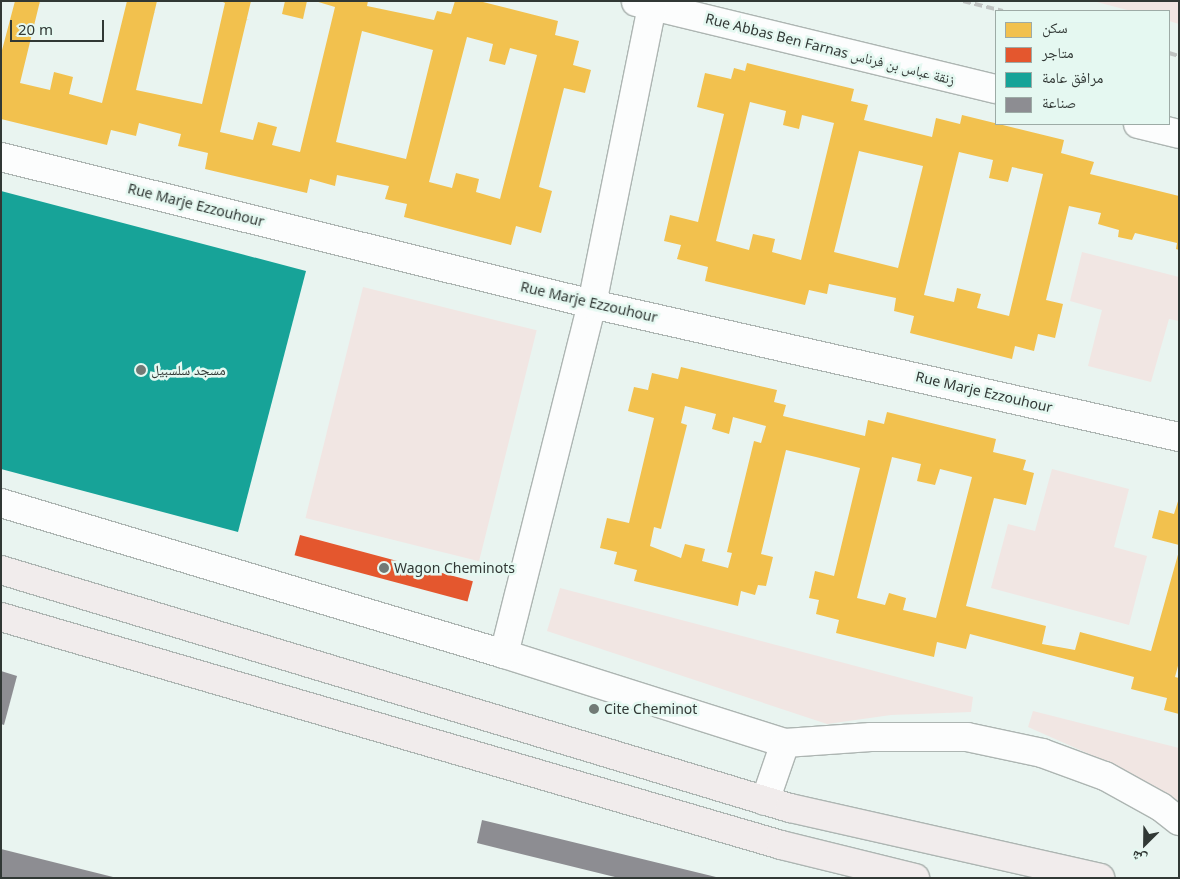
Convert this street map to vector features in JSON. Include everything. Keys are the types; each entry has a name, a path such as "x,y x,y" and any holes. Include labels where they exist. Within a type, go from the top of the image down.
{"main road":[{"path":"1,570 765,801 837,820 1100,878"},
{"path":"1,617 781,845 915,878"}],"street":[{"name":"Rue Abbas Ben Farnas زنقة عباس بن فرناس","path":"643,3 995,89"},
{"path":"504,654 592,304 643,3"},
{"path":"1142,125 1179,134"},
{"name":"Rue Marje Ezzouhour","path":"1,157 592,304 1179,437"},
{"path":"1,502 504,654 785,744 921,735 967,737 1042,753 1105,776 1161,807 1179,821"},
{"path":"765,801 785,744"}],"shaded area":[{"path":"1093,1 1179,1 1179,24 1170,21 1170,10 1127,10"},
{"path":"1082,252 1179,277 1179,321 1169,319 1151,382 1088,366 1102,310 1070,301"},
{"path":"363,287 537,330 479,561 305,518"},
{"path":"1052,469 1129,489 1114,547 1147,556 1129,625 991,588 1008,524 1035,531"},
{"path":"560,588 973,697 971,712 891,715 827,724 547,631"},
{"path":"1033,711 1179,748 1179,801 1114,765 1028,727"}],"building: سكن":[{"path":"15,1 40,1 20,83 50,90 54,72 73,77 69,94 102,103 127,1 157,1 136,90 202,104 225,3 221,1 251,1 220,132 253,140 258,122 277,127 272,145 300,152 335,7 315,1 368,1 367,6 434,20 437,11 451,14 455,1 479,1 558,21 555,35 579,41 573,65 591,70 585,93 564,88 539,187 552,191 541,233 516,226 511,245 404,217 407,204 385,199 389,186 337,175 335,186 310,179 307,193 205,169 208,153 178,146 181,134 139,123 136,136 111,130 107,145 1,119 1,54","holes":["362,31 433,50 406,159 336,142","467,37 493,44 489,61 505,65 510,48 537,55 500,199 476,192 479,179 456,173 452,188 429,182"]},
{"path":"285,1 307,1 303,19 282,14"},
{"path":"747,63 854,89 851,101 868,105 864,120 932,137 936,118 960,124 962,115 995,123 995,125 1003,125 1064,140 1061,153 1094,162 1090,174 1179,196 1179,250 1176,249 1177,243 1135,233 1132,240 1118,237 1119,230 1098,224 1101,213 1069,206 1046,300 1063,304 1055,338 1038,334 1034,351 1015,346 1012,359 910,333 914,316 894,311 896,298 829,284 827,294 809,290 805,305 705,281 708,267 677,259 681,245 664,241 670,215 698,222 724,114 697,107 705,73 731,79 734,68 745,71","holes":["750,102 786,111 783,125 799,129 802,115 834,123 801,260 772,252 775,239 753,234 749,250 716,241","859,151 923,166 898,268 834,252","959,152 993,160 989,178 1008,182 1012,167 1043,174 1009,316 977,308 981,294 957,288 954,302 924,295"]},
{"path":"681,367 777,390 774,402 786,405 783,416 865,436 868,420 884,424 887,412 996,439 993,452 1026,460 1023,470 1034,473 1026,505 994,498 966,606 1046,626 1042,644 1075,650 1080,632 1151,651 1179,551 1179,662 1175,677 1179,678 1179,714 1164,710 1167,698 1131,689 1134,677 970,634 966,649 937,642 934,657 836,633 839,620 816,614 819,600 809,598 815,571 834,576 860,468 816,457 786,450 761,554 773,557 766,586 758,585 755,595 741,591 738,606 634,581 637,570 614,564 617,552 600,548 607,518 629,523 654,418 628,411 634,387 648,390 652,373 678,379","holes":["685,406 716,414 712,429 729,434 733,417 766,426 761,443 754,441 727,552 732,553 728,568 702,561 705,549 685,544 681,558 650,546 654,527 661,529 687,425 681,423","892,457 921,464 917,481 935,485 940,469 972,477 936,618 903,610 906,598 889,593 885,605 857,598"]},
{"path":"1179,498 1179,545 1152,538 1159,510 1174,514"}],"building: متاجر":[{"name":"Wagon Cheminots","path":"300,535 473,581 467,602 295,555"}],"building: مرافق عامة":[{"name":"مسجد سلسبيل","path":"1,191 306,271 238,532 1,469"}],"building: صناعة":[{"path":"1,671 17,676 4,725 1,724"},
{"path":"482,820 716,878 619,878 477,843"},
{"path":"1,849 113,877 113,878 1,878"}],"railway":[{"path":"963,1 999,10"},
{"path":"1170,53 1179,56"}],"place":[{"name":"مسجد سلسبيل","path":"141,370"},
{"name":"Wagon Cheminots","path":"384,568"},
{"name":"Cite Cheminot","path":"594,709"}]}
